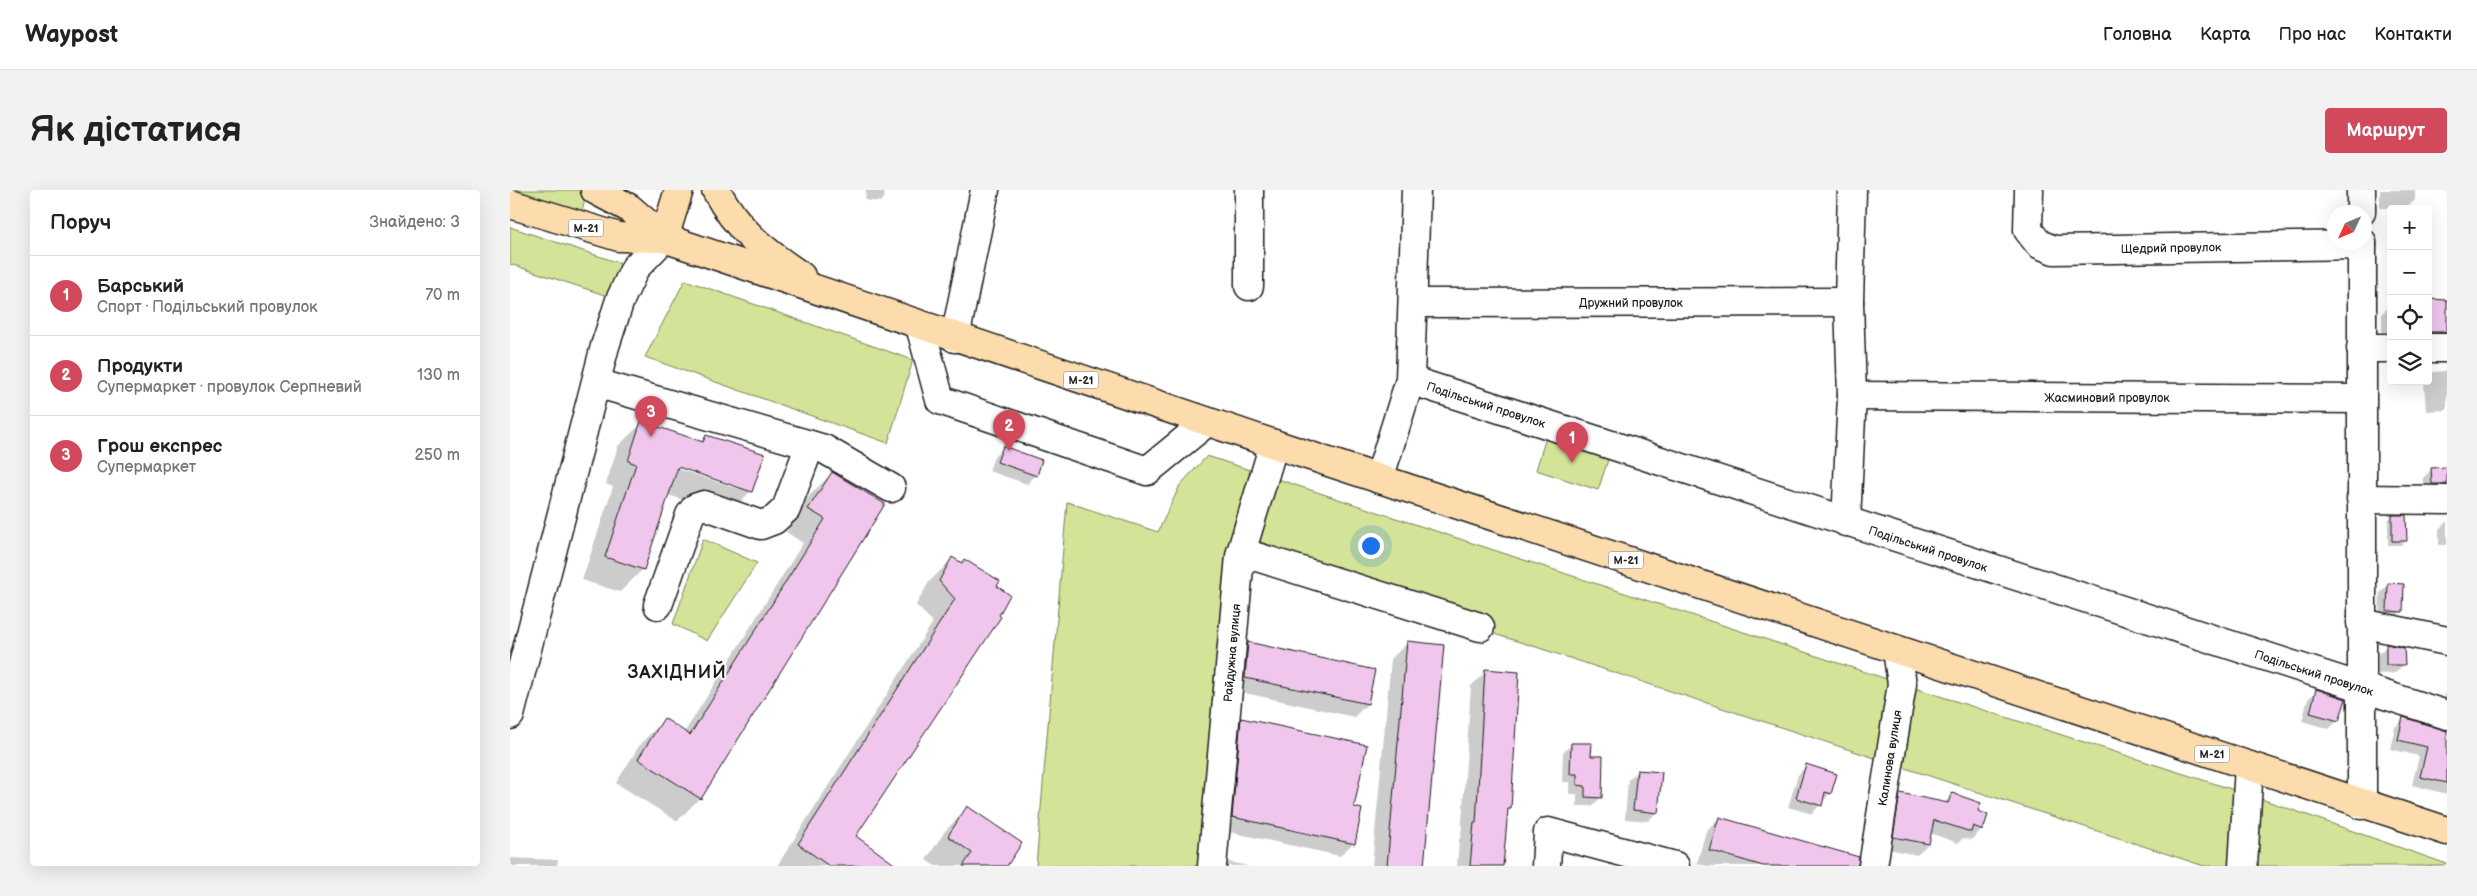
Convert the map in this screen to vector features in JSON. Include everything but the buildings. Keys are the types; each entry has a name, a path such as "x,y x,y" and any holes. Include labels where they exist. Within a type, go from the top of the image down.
{"main road":[{"name":"М-21","path":"595,190 630,208 664,238"},
{"path":"664,238 679,190"},
{"path":"716,190 725,208 741,229 764,251 833,297"},
{"name":"М-21","path":"510,204 619,237 664,238 833,297 1207,422 2447,832"}],"street":[{"path":"955,338 985,190"},
{"path":"1250,190 1250,286"},
{"path":"1379,479 1410,380 1414,303 1416,190"},
{"path":"1846,522 1852,396 1849,302 1852,190"},
{"name":"Щедрий провулок","path":"2029,190 2028,230 2039,244 2054,250 2327,245"},
{"path":"2362,190 2362,205"},
{"path":"510,715 596,383 620,300 635,268 664,238"},
{"path":"2362,250 2362,805"},
{"name":"Дружний провулок","path":"1414,303 1849,302"},
{"path":"920,326 940,400 1147,471 1207,422"},
{"path":"2361,348 2387,348"},
{"path":"2432,348 2447,348"},
{"name":"Подільський провулок","path":"1410,380 2447,715"},
{"path":"596,383 824,449 892,488"},
{"name":"Жасминовий провулок","path":"1852,396 2361,399"},
{"name":"Райдужна вулиця","path":"1212,866 1242,552 1274,444"},
{"path":"658,605 690,515 695,508 704,505 761,525 774,520 786,509 810,445"},
{"path":"2361,499 2447,500"},
{"path":"1242,552 1480,627"},
{"path":"2361,623 2447,641"},
{"name":"Калинова вулиця","path":"1873,866 1902,684 1897,650"},
{"path":"2243,866 2249,766"},
{"path":"1546,866 1548,832 1675,866"}],"green space":[{"path":"510,190 587,190 579,226 510,203"},
{"path":"510,227 635,268 620,300 510,264"},
{"path":"685,280 913,360 888,443 645,357"},
{"path":"1546,437 1609,457 1598,490 1536,470"},
{"path":"1207,456 1902,684 2247,794 2447,864 2447,866 2204,866 1536,647 1241,556 1212,866 1036,866 1067,502 1158,532 1180,485"},
{"path":"703,539 757,563 707,641 673,624"}],"place":[{"name":"Грош експрес","path":"651,437"},
{"name":"Продукти","path":"1009,451"},
{"name":"Барський","path":"1572,463"}],"district":[{"name":"ЗАХІДНИЙ","path":"677,672"}]}
